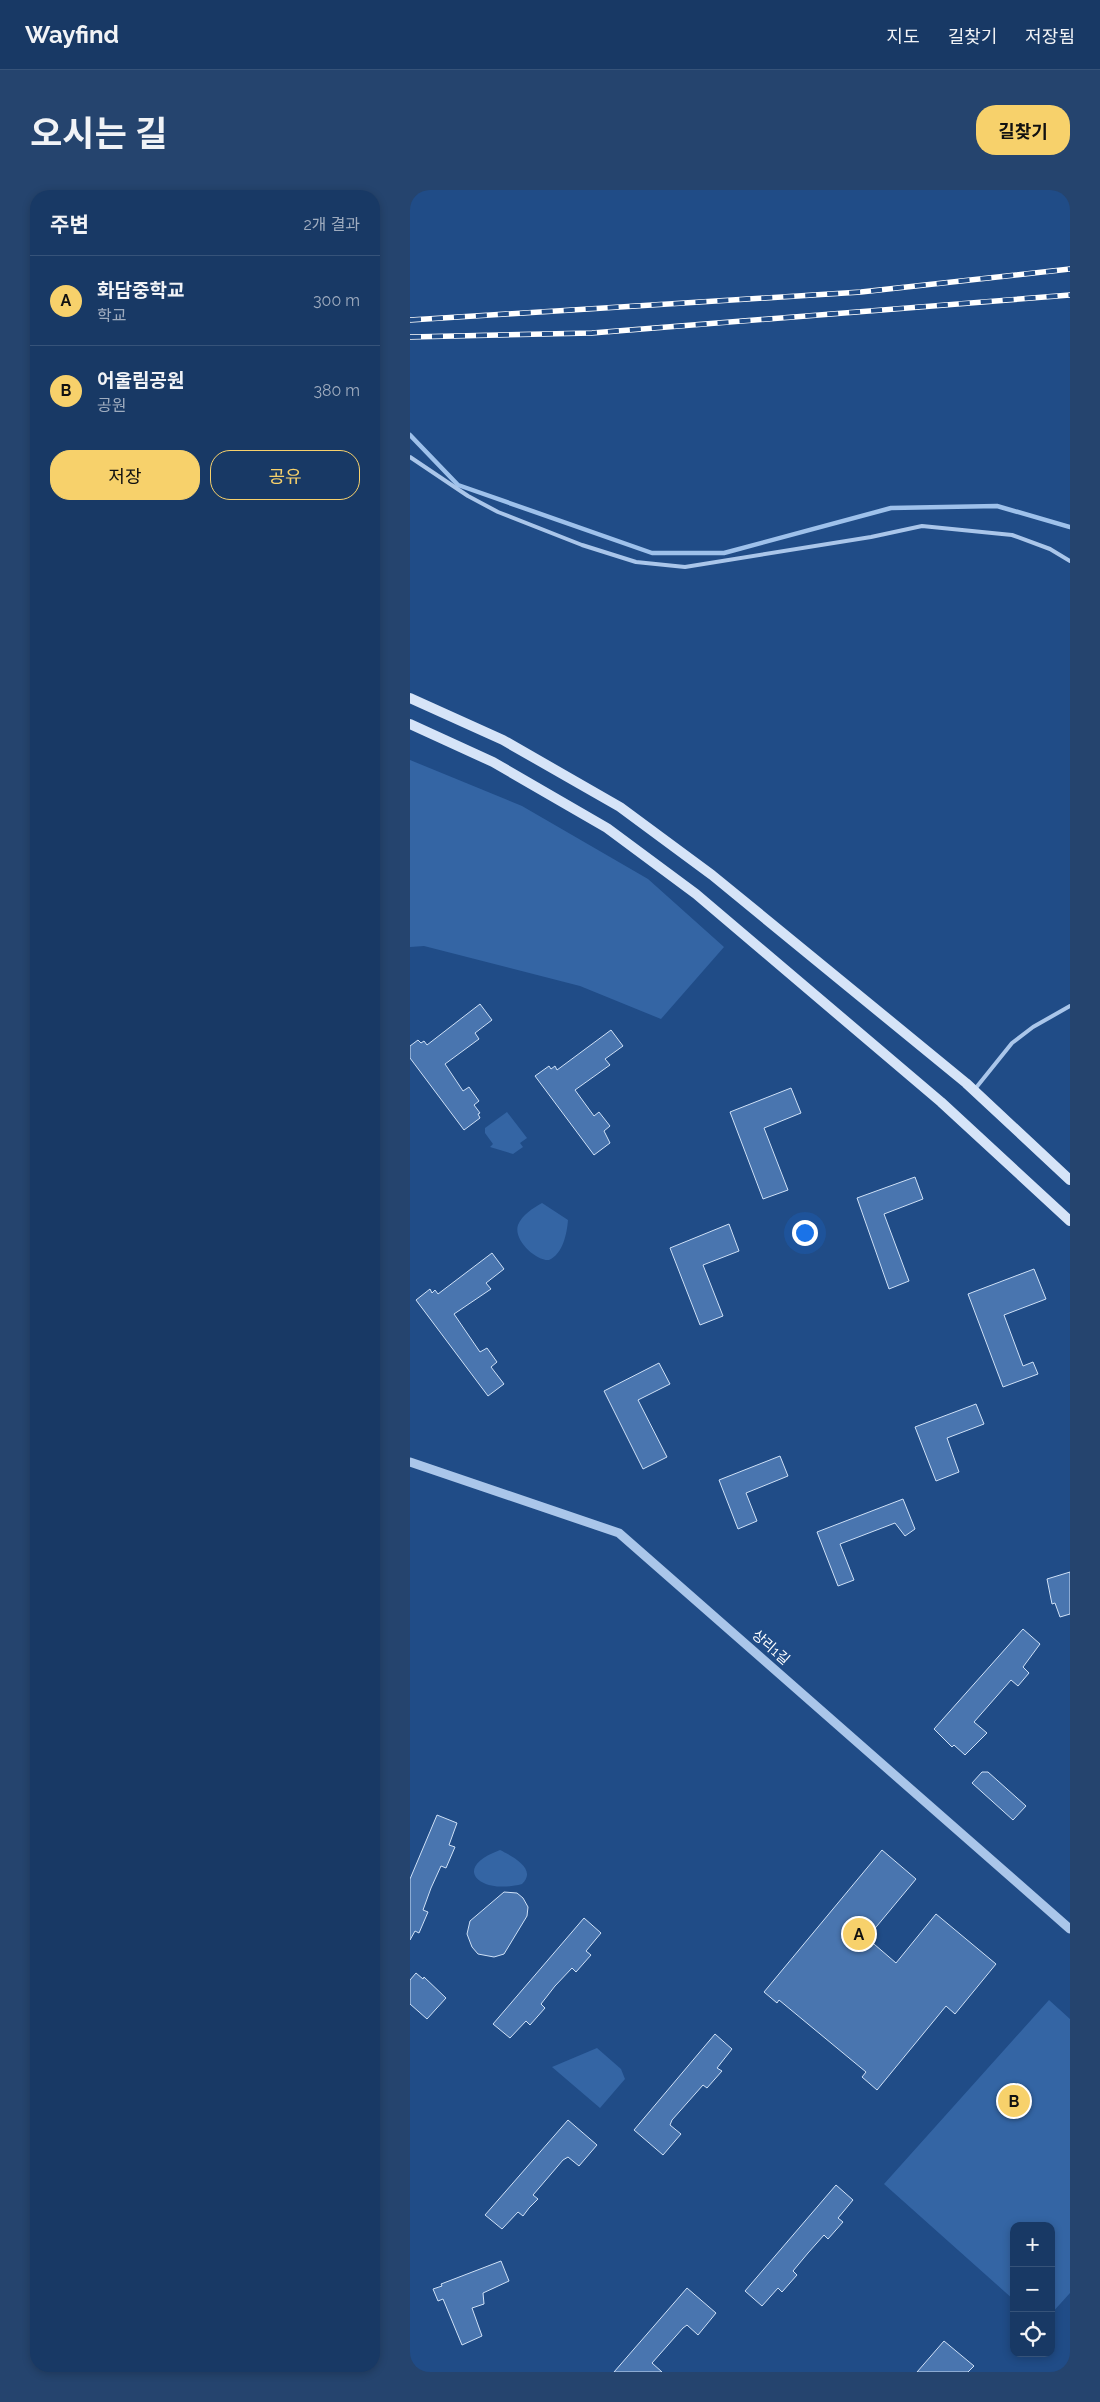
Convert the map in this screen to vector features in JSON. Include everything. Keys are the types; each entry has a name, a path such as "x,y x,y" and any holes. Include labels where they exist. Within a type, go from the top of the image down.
{"main road":[{"path":"410,698 503,740 620,807 712,875 974,1090 1070,1180"},
{"path":"410,724 493,762 607,828 696,894 941,1102 1070,1221"}],"street":[{"name":"상리1길","path":"410,1462 619,1533 1070,1929"}],"lane":[{"path":"410,457 468,496 498,512 582,546 636,562 684,567 871,537 922,526 1012,535 1050,549 1070,561"},
{"path":"974,1090 1012,1043 1033,1027 1070,1006"}],"shaded area":[{"path":"410,760 522,806 648,879 724,947 661,1019 580,986 424,946 410,947"},
{"path":"507,1112 527,1138 520,1143 523,1147 513,1154 490,1147 493,1144 485,1133 485,1128"},
{"path":"542,1203 568,1220 561,1248 549,1260 532,1253 522,1243 517,1231 522,1218"},
{"path":"500,1850 516,1859 525,1868 527,1873 522,1884 495,1886 484,1883 477,1878 474,1872 476,1865 485,1857"},
{"path":"1049,2000 1070,2019 1070,2293 1055,2310 1055,2222 1010,2222 1010,2296 884,2184"},
{"path":"597,2048 621,2069 625,2079 600,2108 552,2067"}],"building":[{"path":"480,1004 492,1020 475,1033 479,1039 445,1064 463,1091 469,1087 479,1101 474,1105 480,1113 478,1114 480,1118 464,1130 410,1058 410,1046 418,1040 421,1043 424,1041 427,1045"},
{"path":"611,1030 623,1046 605,1059 610,1065 575,1090 594,1116 599,1112 610,1126 604,1131 610,1143 594,1155 535,1076 549,1066 551,1069 555,1066 557,1070"},
{"path":"791,1088 801,1113 764,1128 788,1190 763,1199 730,1112"},
{"path":"915,1177 923,1199 884,1214 909,1281 889,1289 857,1198"},
{"path":"729,1224 739,1251 703,1265 723,1316 700,1325 670,1248"},
{"path":"492,1253 504,1269 486,1283 491,1289 454,1314 480,1352 487,1348 497,1362 491,1367 504,1384 488,1396 416,1300 430,1289 432,1293 435,1290 438,1294"},
{"path":"1034,1269 1046,1299 1004,1315 1023,1366 1033,1362 1038,1374 1003,1387 968,1294"},
{"path":"659,1363 670,1384 638,1400 667,1457 643,1469 604,1391"},
{"path":"976,1404 984,1424 947,1438 959,1472 936,1481 915,1427"},
{"path":"780,1456 788,1476 746,1493 757,1521 738,1529 719,1480"},
{"path":"903,1499 915,1529 905,1536 895,1523 840,1544 854,1580 838,1586 817,1532"},
{"path":"1070,1572 1070,1614 1060,1617 1055,1603 1052,1604 1047,1579"},
{"path":"1023,1629 1040,1644 1023,1667 1029,1673 1018,1686 1011,1680 974,1722 987,1733 965,1755 954,1745 952,1747 934,1729"},
{"path":"982,1772 988,1772 1026,1806 1013,1820 972,1783"},
{"path":"437,1815 457,1823 449,1845 455,1847 446,1868 441,1866 431,1888 423,1910 428,1912 419,1933 415,1931 410,1940 410,1879"},
{"path":"882,1850 916,1879 867,1938 896,1963 936,1914 996,1964 955,2014 946,2006 877,2090 862,2077 866,2072 779,2000 777,2003 764,1992"},
{"path":"504,1892 517,1893 523,1898 528,1907 527,1916 504,1954 494,1957 478,1954 472,1947 467,1934 470,1921"},
{"path":"584,1918 601,1933 586,1951 591,1955 576,1972 572,1968 555,1986 541,2004 545,2008 530,2025 526,2021 510,2038 493,2024"},
{"path":"416,1973 423,1979 424,1977 446,1998 427,2019 410,2004 410,1980"},
{"path":"715,2034 732,2049 717,2068 722,2071 707,2088 703,2085 672,2120 670,2125 681,2134 663,2155 634,2130"},
{"path":"568,2120 597,2145 579,2166 568,2157 563,2160 533,2195 538,2199 523,2216 518,2212 502,2229 485,2215"},
{"path":"836,2185 853,2200 838,2218 843,2222 828,2239 824,2235 808,2253 793,2271 797,2275 782,2292 778,2288 762,2306 745,2291"},
{"path":"501,2261 509,2281 483,2293 484,2304 472,2308 482,2336 462,2345 443,2299 438,2301 433,2289 442,2286 441,2284"},
{"path":"687,2288 716,2313 698,2335 687,2325 683,2328 652,2363 662,2372 614,2372"},
{"path":"944,2341 974,2366 968,2372 917,2372"}],"waterway":[{"path":"410,435 458,485 652,553 724,553 891,508 997,506 1070,527"}],"railway":[{"path":"410,320 861,292 1070,269"},
{"path":"410,337 592,333 1070,295"}],"place":[{"name":"화담중학교","path":"859,1934"},
{"name":"어울림공원","path":"1014,2101"}]}
